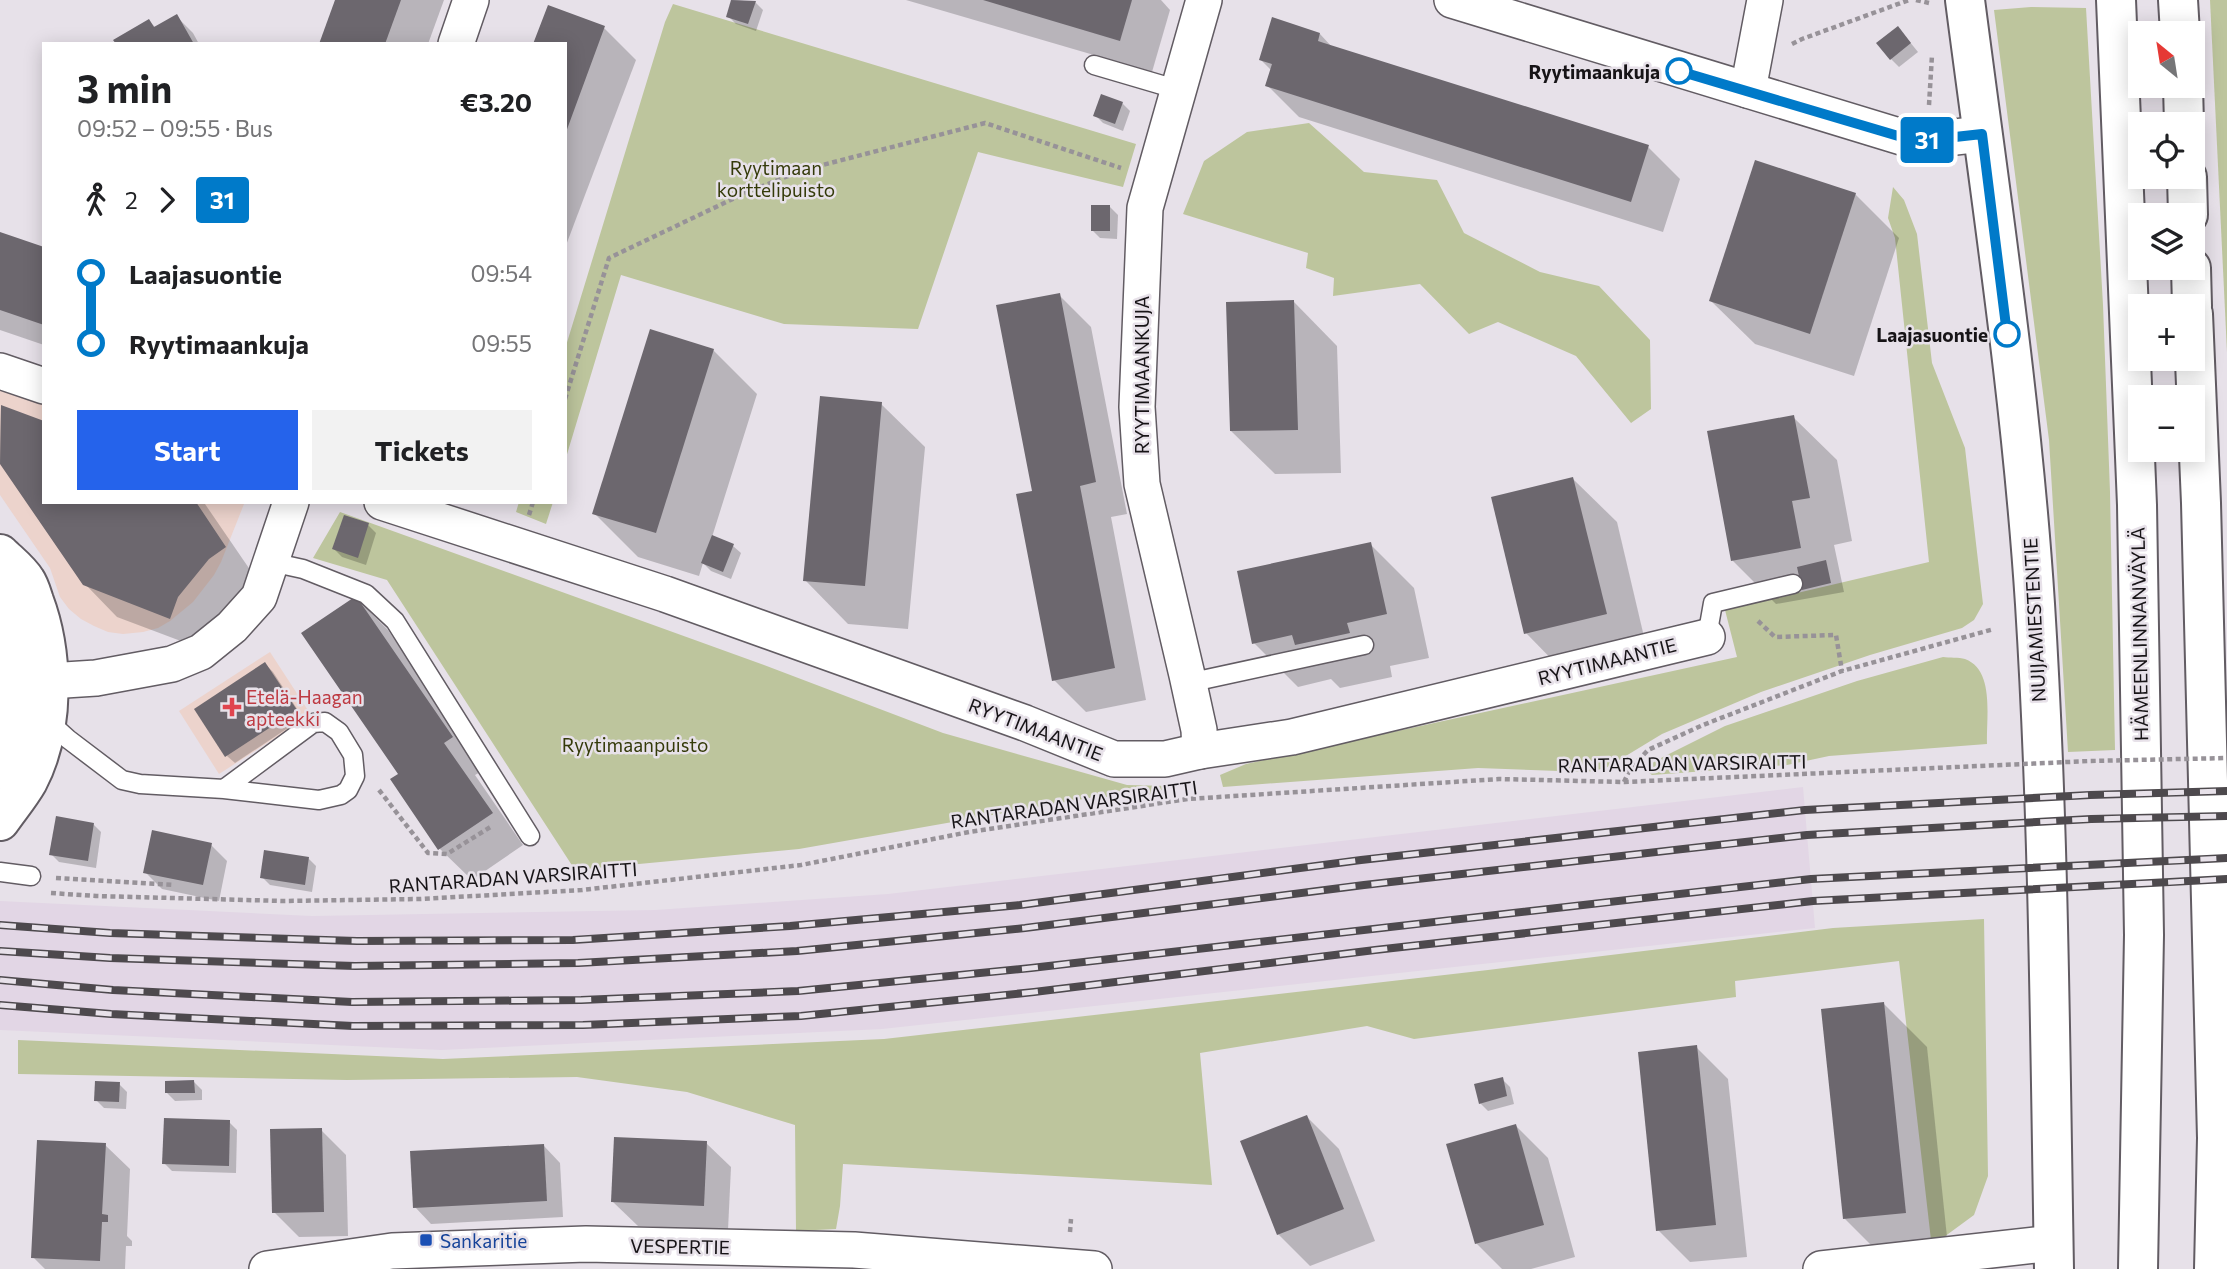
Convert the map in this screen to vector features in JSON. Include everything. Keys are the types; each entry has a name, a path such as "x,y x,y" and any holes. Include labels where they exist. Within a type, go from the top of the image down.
{"main road":[{"name":"HÄMEENLINNANVÄYLÄ","path":"2116,0 2137,519 2144,935 2138,1269"},
{"path":"2178,0 2179,21"},
{"name":"NUIJAMIESTENTIE","path":"1947,1 1982,134 2022,448 2035,604 2049,914 2054,1256"},
{"path":"2195,371 2216,1097 2214,1269"},
{"path":"0,554 26,581 44,639 31,697 12,719 0,770"},
{"path":"0,594 31,697 40,752 28,781 0,821"}],"street":[{"path":"457,42 471,0"},
{"name":"RYYTIMAANKUJA","path":"1200,751 1199,730 1142,484 1137,407 1145,208 1205,0"},
{"path":"1452,0 1905,138 1928,140 1982,134"},
{"path":"1748,90 1765,0"},
{"path":"0,371 42,385"},
{"path":"31,697 96,678 172,664 201,652 232,627 259,597 290,504"},
{"name":"RYYTIMAANTIE","path":"388,504 665,594 1025,723 1114,759 1165,759 1292,737 1707,637"},
{"name":"VESPERTIE","path":"267,1269 392,1251 586,1244 853,1250 1094,1269"},
{"path":"1821,1269 2054,1256"}],"lane":[{"path":"1094,65 1179,90"},
{"path":"271,562 303,569 366,594 395,621 530,836"},
{"path":"1707,637 1713,603 1793,584"},
{"path":"1188,683 1364,645"},
{"path":"31,697 68,739 122,780 139,784 224,789 319,800 341,795 348,789 355,776 354,755 339,732 325,722 313,723 224,789"},
{"path":"0,872 31,876"}],"path":[{"path":"1791,45 1802,38 1909,0"},
{"path":"1916,0 1947,1"},
{"path":"1930,76 1932,54"},
{"path":"567,393 609,258 743,194 803,170 985,123 1116,167"},
{"path":"1755,619 1775,637 1836,635 1842,671"},
{"path":"1624,782 1630,769 1648,750 1703,724 1842,671 1994,629"},
{"name":"RANTARADAN VARSIRAITTI","path":"96,896 284,901 420,899 582,890 801,865 969,832 1188,799 1499,779 1624,782 2090,761 2227,758"},
{"path":"400,820 428,853 447,855 514,810"},
{"path":"31,876 174,885"}],"shaded area":[{"path":"0,389 42,403 42,504 244,504 221,562 193,602 158,628 123,634 94,626 69,609 60,597 50,568 0,495"},
{"path":"270,652 311,715 219,774 179,711"},
{"path":"1803,787 1815,928 882,1029 441,1050 0,1030 0,901 312,916 655,910 888,894"}],"green space":[{"path":"2210,0 2227,0 2227,352"},
{"name":"Ryytimaan korttelipuisto","path":"673,4 1136,144 1123,187 978,152 918,329 784,324 621,275 567,454 567,342 665,22"},
{"path":"2031,7 2086,8 2103,305 2115,750 2068,752 2049,440 1994,10"},
{"path":"1309,123 1364,172 1437,180 1464,233 1540,272 1599,286 1650,340 1651,409 1631,423 1576,356 1498,322 1469,334 1420,284 1333,296 1334,278 1306,268 1308,253 1183,214 1204,161 1247,132"},
{"path":"1893,187 1904,200 1917,234 1932,363 1965,448 1983,604 1974,620 1962,628 1870,655 1761,692 1662,734 1606,768 1587,772 1478,768 1223,787 1220,775 1246,764 1737,657 1725,610 1929,562 1895,238 1888,218"},
{"path":"518,504 552,504 546,524 516,512"},
{"name":"Ryytimaanpuisto","path":"340,512 764,665 943,733 1127,785 1168,786 1156,794 1089,798 799,849 575,870 387,580 313,558"},
{"path":"1943,657 1965,659 1981,673 1987,696 1987,744 1829,756 1787,765 1652,775 1645,770 1655,761 1725,726 1857,681"},
{"path":"1984,919 1988,1176 1974,1215 1944,1237 1931,1240 1899,961 1735,981 1736,997 1414,1039 1367,1026 1200,1053 1212,1185 843,1164 836,1229 796,1231 795,1125 687,1092 577,1077 347,1080 18,1074 18,1040 443,1059 884,1039 1833,928"}],"building":[{"path":"335,0 401,0 386,42 320,42"},
{"path":"731,0 756,1 748,24 726,17"},
{"path":"983,0 1132,0 1120,41"},
{"path":"548,5 605,26 567,129 567,42 534,42"},
{"path":"177,14 193,42 113,40 149,19 154,27"},
{"path":"1272,17 1320,33 1318,41 1649,145 1631,202 1265,86 1272,64 1259,60"},
{"path":"1898,26 1911,43 1890,60 1876,43"},
{"path":"1101,94 1123,102 1115,124 1093,116"},
{"path":"1755,160 1856,193 1810,334 1709,301"},
{"path":"1091,205 1110,205 1110,231 1091,231"},
{"path":"0,232 42,246 42,324 0,310"},
{"path":"1060,293 1096,482 1080,486 1115,668 1052,681 1016,494 1032,491 996,305"},
{"path":"1294,300 1298,430 1230,431 1226,302"},
{"path":"650,329 714,349 656,533 592,514"},
{"path":"820,396 882,402 865,586 803,581"},
{"path":"1,405 42,420 42,504 197,504 226,547 209,559 178,597 170,619 83,585 0,464"},
{"path":"1794,415 1810,498 1792,501 1801,548 1731,561 1707,431"},
{"path":"1573,477 1607,614 1524,634 1491,497"},
{"path":"344,515 369,523 358,558 332,549"},
{"path":"712,535 734,544 723,572 701,563"},
{"path":"1371,542 1387,614 1347,623 1350,633 1295,645 1292,635 1252,644 1237,571"},
{"path":"1826,560 1831,583 1802,590 1797,567"},
{"path":"356,596 453,737 444,743 493,813 438,850 390,779 398,774 301,633"},
{"path":"265,662 297,710 225,757 194,709"},
{"path":"56,816 94,823 88,861 49,855"},
{"path":"152,830 212,843 203,885 143,873"},
{"path":"264,850 309,857 305,885 260,878"},
{"path":"1884,1002 1906,1213 1843,1219 1821,1009"},
{"path":"1697,1045 1716,1225 1656,1231 1638,1052"},
{"path":"1503,1077 1507,1096 1479,1104 1474,1084"},
{"path":"194,1080 195,1093 165,1093 165,1081"},
{"path":"95,1081 120,1082 119,1102 94,1101"},
{"path":"1307,1115 1344,1209 1277,1235 1240,1141"},
{"path":"164,1118 230,1120 229,1166 162,1164"},
{"path":"1516,1124 1544,1225 1475,1244 1446,1144"},
{"path":"322,1128 324,1212 272,1213 270,1129"},
{"path":"614,1137 707,1141 704,1206 611,1202"},
{"path":"37,1140 106,1143 102,1214 108,1215 108,1222 102,1222 100,1261 31,1258"},
{"path":"544,1144 547,1201 413,1208 410,1151"}],"railway":[{"path":"0,925 110,933 357,941 573,940 790,926 1020,905 1361,860 1805,810 2090,795 2227,791"},
{"path":"0,951 110,958 355,966 578,963 797,951 1025,928 1364,885 1807,835 2091,819 2227,816"},
{"path":"0,980 113,990 352,1002 581,1000 798,991 1031,968 1811,879 2227,858"},
{"path":"0,1005 111,1014 353,1026 583,1025 801,1016 1034,992 1375,950 1813,901 2227,879"}],"bus line":[{"name":"31","path":"1679,71 1905,138 1928,140 1982,134 2007,334"}],"place":[{"name":"Ryytimaankuja","path":"1679,71"},
{"name":"Laajasuontie","path":"2007,334"},
{"name":"Etelä-Haagan apteekki","path":"232,707"},
{"name":"Sankaritie","path":"426,1240"}]}
